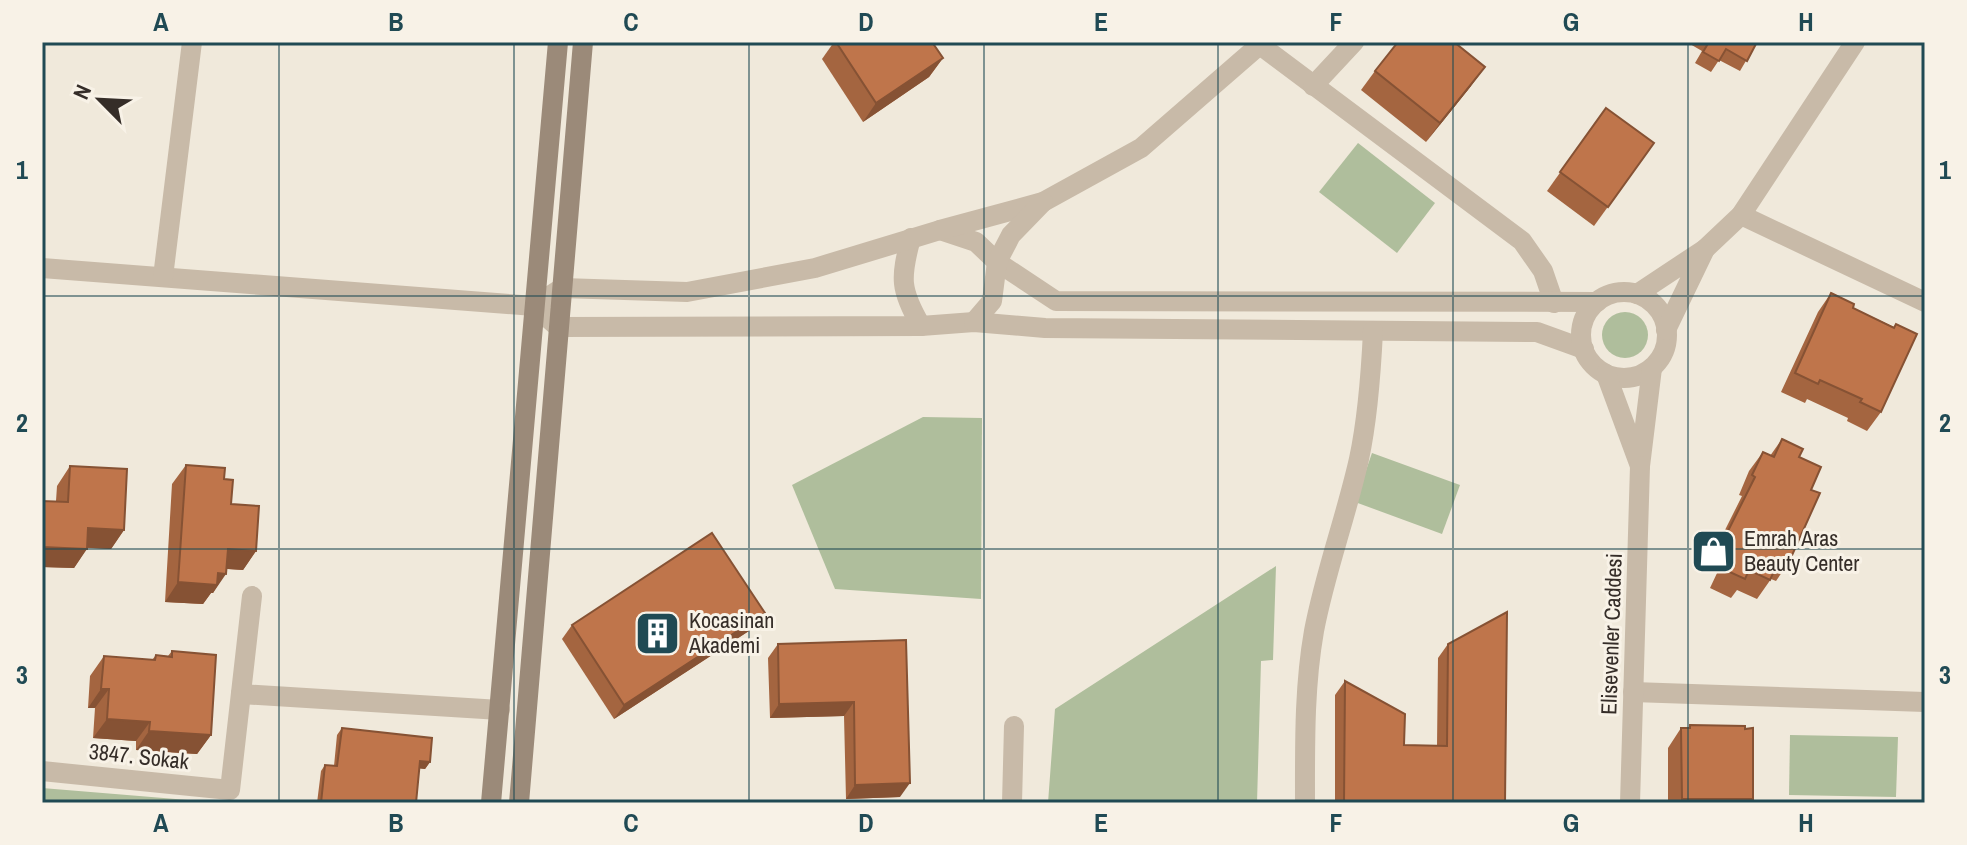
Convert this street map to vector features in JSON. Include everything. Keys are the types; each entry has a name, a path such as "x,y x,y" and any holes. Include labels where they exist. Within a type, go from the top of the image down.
{"street":[{"path":"163,277 192,42"},
{"path":"491,803 558,42"},
{"path":"519,803 583,42"},
{"path":"1313,86 1354,42"},
{"path":"1637,294 1705,249 1741,215 1775,168 1855,42"},
{"path":"534,306 562,288 687,292 815,268 1043,202 1141,148 1261,44 1522,241 1543,271 1554,303"},
{"path":"974,322 992,301 997,262 1011,235 1043,202"},
{"path":"1741,215 1925,302"},
{"path":"940,230 976,242 997,262 1056,301 1597,302"},
{"path":"911,238 902,272 907,302 921,326"},
{"path":"1666,330 1705,249"},
{"path":"42,268 534,306 558,327 921,326 974,322 1045,328 1537,332 1584,349"},
{"path":"1622,292 1637,294 1659,310 1666,330 1665,350 1652,368 1633,377 1619,378 1594,366 1584,349 1582,326 1587,313 1609,295 1622,292"},
{"path":"1305,803 1305,714 1310,658 1321,599 1359,458 1370,385 1373,331"},
{"name":"Elisevenler Caddesi","path":"1630,803 1640,466 1652,368"},
{"path":"1606,374 1640,466"},
{"path":"252,596 241,694 313,696 500,710"},
{"path":"1633,692 1925,702"},
{"name":"3847. Sokak","path":"42,771 230,790 241,694"},
{"path":"1012,803 1014,726"}],"green space":[{"path":"1358,143 1435,203 1397,253 1319,192"},
{"path":"1625,312 1641,319 1648,335 1641,351 1625,358 1609,351 1602,335 1609,319"},
{"path":"923,417 982,418 981,599 835,589 792,485"},
{"path":"1372,453 1460,485 1442,534 1355,502"},
{"path":"1276,566 1273,660 1261,661 1257,803 1048,803 1055,709"},
{"path":"1790,735 1898,737 1896,797 1789,795"},
{"path":"42,788 212,802 212,803 42,803"}],"building":[{"path":"836,42 932,42 943,58 876,103"},
{"path":"1398,42 1454,42 1485,67 1440,123 1375,71"},
{"path":"1709,42 1757,42 1747,61 1726,49 1719,61 1703,52"},
{"path":"1606,108 1654,143 1608,207 1560,172"},
{"path":"1831,293 1854,304 1853,308 1894,328 1896,324 1917,334 1881,412 1860,402 1862,399 1820,380 1818,384 1795,373"},
{"path":"1782,439 1803,449 1799,457 1821,467 1811,490 1820,493 1789,562 1780,558 1770,580 1749,570 1745,579 1723,569 1731,552 1720,547 1755,477 1752,475 1763,452 1774,457"},
{"path":"186,465 225,468 224,479 233,480 231,504 259,506 256,551 228,549 226,574 218,573 217,585 178,582"},
{"path":"70,466 127,469 124,530 88,528 87,549 42,547 42,501 68,502"},
{"name":"Kocasinan Akademi","path":"712,533 765,613 624,705 572,625"},
{"path":"1507,612 1505,803 1344,803 1345,681 1405,714 1404,745 1447,746 1448,644"},
{"path":"906,640 910,783 855,785 854,702 779,704 778,644"},
{"path":"172,651 216,655 211,735 149,731 150,722 107,719 109,689 101,689 104,656 155,660 156,655 172,657"},
{"path":"1690,725 1753,728 1753,799 1682,799 1681,728 1690,728"},
{"path":"342,728 432,738 430,762 420,761 416,803 321,803 325,765 337,766"}],"place":[{"name":"Emrah Aras Beauty Center","path":"1713,551"},
{"name":"Kocasinan Akademi","path":"658,633"}]}
